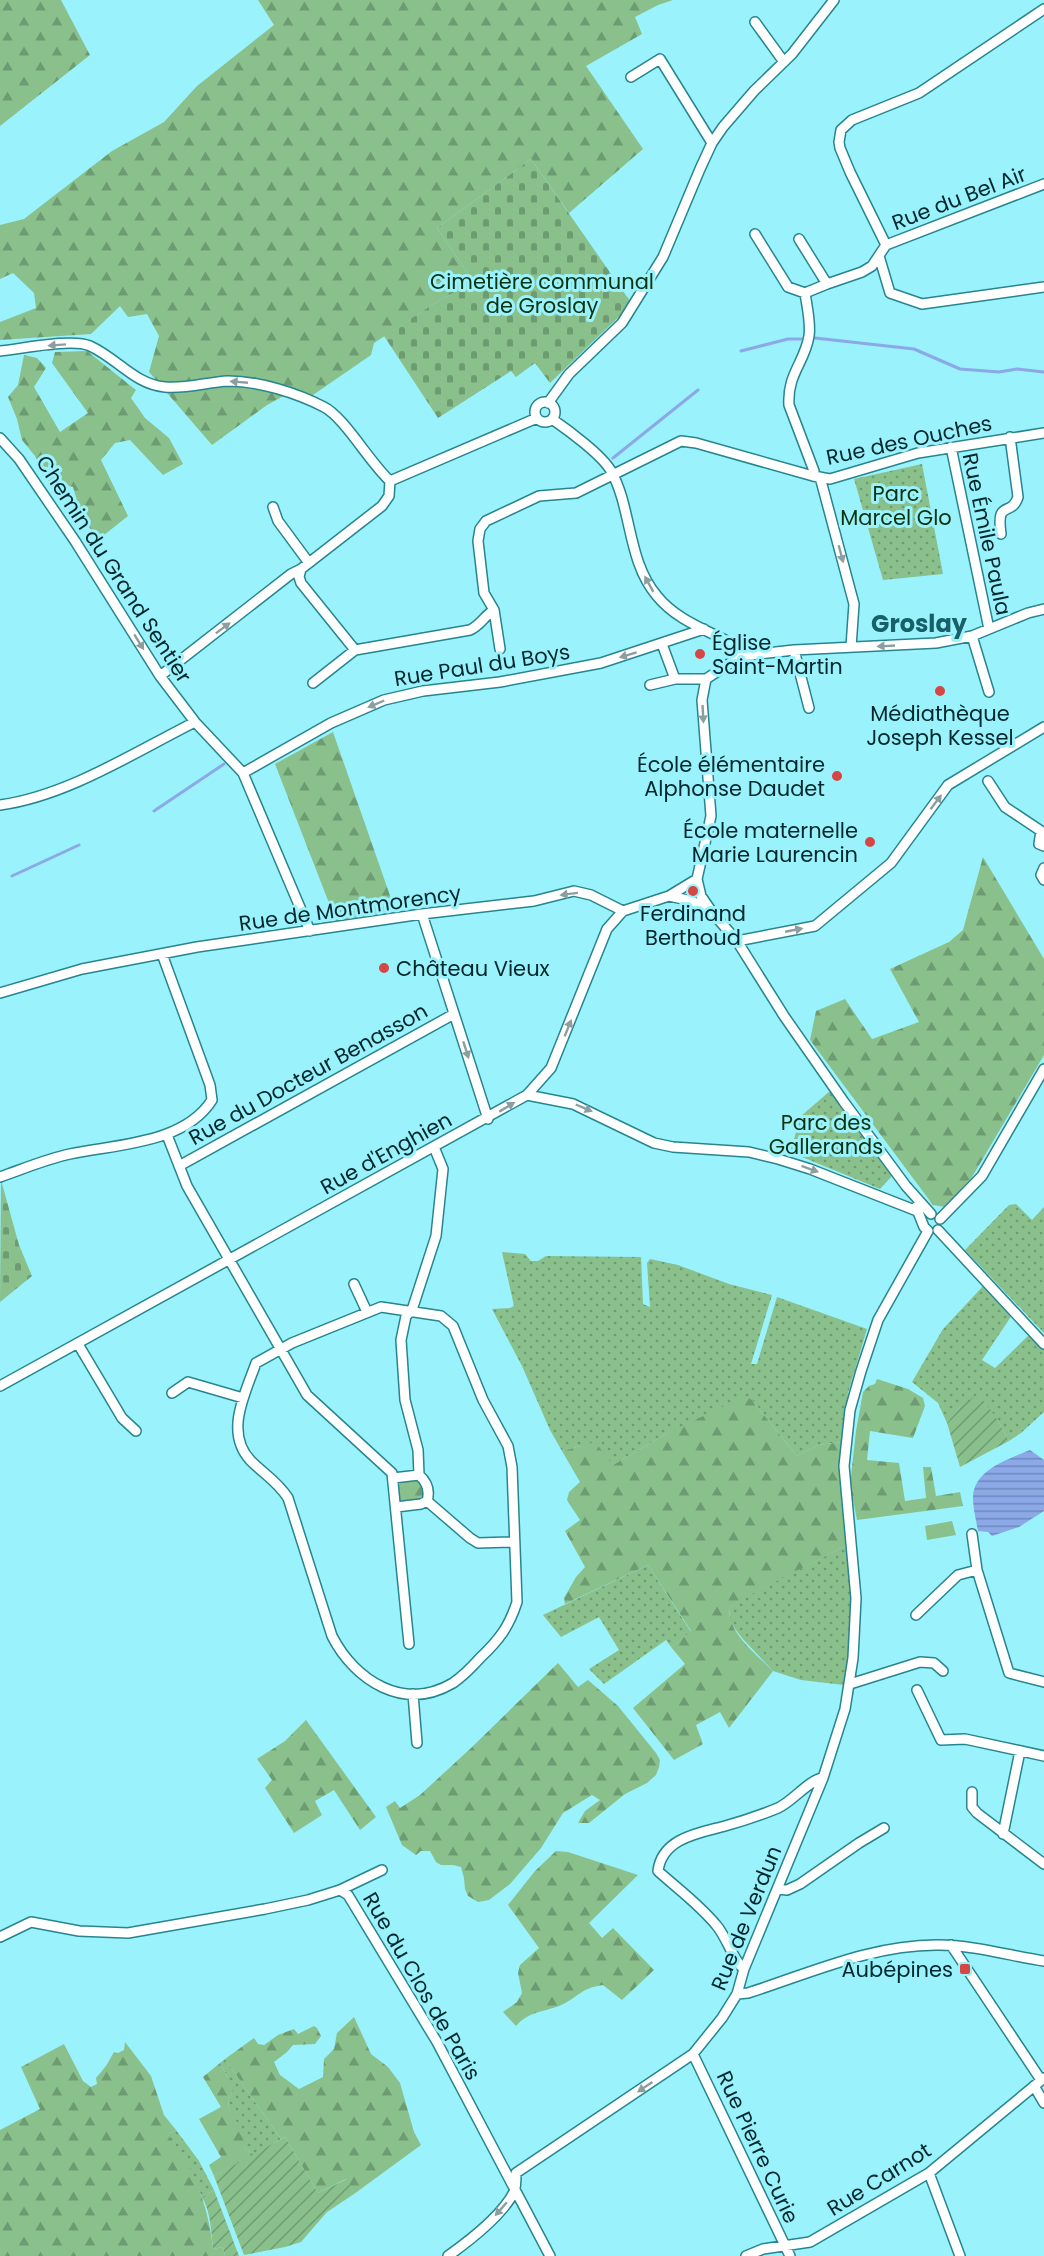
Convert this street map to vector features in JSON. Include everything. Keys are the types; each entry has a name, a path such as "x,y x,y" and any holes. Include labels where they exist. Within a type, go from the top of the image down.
{"street":[{"path":"548,403 569,374 622,323 663,257 712,143 754,91 792,54 834,0"},
{"path":"754,234 788,287 805,294 872,266 886,245 854,182 840,148 842,130 852,120 919,93 1044,9"},
{"path":"755,22 784,62"},
{"path":"631,77 660,59 712,143"},
{"name":"Rue du Bel Air","path":"886,245 1044,184"},
{"path":"799,238 826,284"},
{"path":"879,256 890,293 922,304 1044,287"},
{"path":"805,294 809,337 793,374 789,405 817,477 854,604 851,647"},
{"path":"0,351 59,344 88,345 137,379 165,387 242,381 296,396 326,407 335,414 390,482 389,496 382,506 160,676"},
{"path":"548,403 555,410 552,419 544,422 537,418 535,412 537,406 548,403"},
{"path":"390,482 537,418"},
{"path":"552,419 591,451 612,473 633,549 647,582 657,596 687,622 738,647 741,656"},
{"name":"Rue des Ouches","path":"500,649 494,610 484,593 478,541 480,529 486,521 539,496 576,493 612,473 672,445 687,441 830,479 908,456 1044,433"},
{"name":"Chemin du Grand Sentier","path":"0,438 20,459 160,676 195,722 243,773"},
{"path":"1001,534 998,518 1017,502 1018,497 1010,438"},
{"name":"Rue Émile Paula","path":"951,447 989,629"},
{"path":"273,507 278,521 309,563"},
{"path":"301,569 299,577 301,583 355,650"},
{"path":"650,685 675,679 706,679 741,656 794,650 936,643 972,636 1028,613 1044,609"},
{"path":"313,683 355,650 470,630 480,625 486,615 494,610"},
{"name":"Rue Paul du Boys","path":"243,773 331,723 384,700 423,691 500,682 601,663 704,629"},
{"path":"972,636 989,692"},
{"path":"662,644 675,679"},
{"path":"794,650 808,708"},
{"path":"706,679 702,700 711,816 697,879 701,897 737,941 790,1026 844,1102 906,1186 941,1224 930,1228"},
{"path":"0,805 23,802 80,780 195,722"},
{"path":"737,941 815,926 891,863 948,785 1044,727"},
{"path":"243,773 310,932"},
{"path":"988,781 1005,807 1041,831 1039,844 1044,846"},
{"path":"1044,868 1041,875 1044,880"},
{"path":"623,911 669,897 697,879"},
{"name":"Rue de Montmorency","path":"0,993 82,969 162,954 422,914 534,900 574,891 591,895 623,911"},
{"path":"669,897 692,901 711,911"},
{"name":"Rue d'Enghien","path":"0,1386 488,1119 527,1095 551,1068 607,929 623,911"},
{"path":"422,914 488,1119"},
{"path":"0,1177 67,1155 167,1134 203,1113 212,1100 210,1085 162,954"},
{"name":"Rue du Docteur Benasson","path":"179,1166 454,1014"},
{"path":"930,1228 926,1216 936,1217 982,1176 1044,1069"},
{"path":"527,1095 573,1104 654,1143 673,1147 749,1152 778,1159 917,1210"},
{"path":"167,1134 187,1186 307,1395 392,1473 409,1644"},
{"path":"396,1507 421,1504 427,1501 429,1496 426,1481 419,1475 418,1450 405,1400 401,1340 405,1316 412,1310 436,1236 443,1169 434,1147"},
{"path":"906,1186 917,1210 930,1228 1044,1344"},
{"name":"Rue de Verdun","path":"448,2256 495,2216 515,2190 516,2173 693,2054 737,1994 744,1970 823,1778 837,1737 850,1684 856,1598 844,1466 850,1410 878,1320 930,1228"},
{"path":"354,1284 367,1312"},
{"path":"381,1307 412,1310 441,1316 453,1326 483,1400 507,1446 512,1467 517,1602 505,1632 466,1673 453,1682 439,1689 413,1694 388,1690 370,1682 352,1666 337,1646 288,1498 273,1479 250,1460 237,1431 243,1398 256,1363 281,1349 367,1312 381,1307"},
{"path":"78,1344 122,1418 136,1431"},
{"path":"172,1393 188,1382 243,1398"},
{"path":"393,1478 419,1475"},
{"path":"427,1501 470,1539 478,1543 514,1542"},
{"path":"972,1534 977,1570 1009,1673 1044,1682"},
{"path":"916,1615 958,1575 977,1570"},
{"path":"850,1684 920,1662 934,1662 944,1671"},
{"path":"917,1690 941,1740 965,1739 1044,1756"},
{"path":"413,1694 417,1743"},
{"path":"1003,1834 1020,1751"},
{"path":"744,1970 738,1965 718,1927 701,1908 658,1871 659,1862 673,1845 690,1835 777,1808 795,1798 817,1778 823,1778"},
{"path":"972,1792 972,1807 1003,1834 1044,1864"},
{"path":"778,1889 787,1890 800,1884 884,1828"},
{"path":"340,1890 381,1870"},
{"name":"Rue du Clos de Paris","path":"0,1937 31,1922 79,1931 128,1934 265,1909 308,1900 340,1890 348,1895 437,2042 550,2256"},
{"path":"737,1994 748,1993 878,1951 909,1946 951,1945 1044,1961"},
{"path":"951,1945 1040,2081 1044,2103"},
{"name":"Rue Pierre Curie","path":"693,2054 790,2256"},
{"name":"Rue Carnot","path":"746,2256 763,2249 798,2246 810,2242 929,2173 1040,2081"},
{"path":"929,2173 960,2256"}],"green space":[{"path":"0,0 61,0 90,55 0,126"},
{"path":"258,0 673,0 635,17 642,34 586,66 643,149 569,213 531,159 437,228 474,282 438,301 374,343 371,355 310,397 291,392 267,405 212,445 149,372 159,336 147,314 128,317 120,306 91,334 0,340 0,322 36,308 34,293 13,273 0,279 0,225 24,219 112,151 164,122 197,86 274,25"},
{"name":"Cimetière communal de Groslay","path":"531,159 632,304 550,383 535,363 516,377 511,371 438,418 384,336 438,301 474,282 437,228"},
{"path":"87,351 136,390 131,398 145,418 169,438 183,464 163,475 130,440 115,443 101,460 128,516 99,539 83,520 73,487 48,481 35,456 22,440 8,397 18,385 24,355 37,358 46,368 34,387 60,432 88,413 52,363 55,352"},
{"name":"Parc Marcel Glo","path":"922,464 943,574 883,580 854,479"},
{"path":"333,732 395,910 336,921 275,764"},
{"path":"983,857 1044,959 1044,1055 972,1177 945,1207 933,1205 810,1040 816,1011 845,999 872,1039 919,1022 890,969 949,942 963,930"},
{"name":"Parc des Gallerands","path":"830,1091 892,1176 880,1189 790,1152 801,1116"},
{"path":"1,1180 19,1245 32,1276 0,1302"},
{"path":"1016,1204 1032,1220 1044,1207 1044,1333 965,1250 1009,1205"},
{"path":"502,1252 525,1254 531,1261 538,1261 546,1256 641,1257 643,1304 650,1307 647,1263 650,1259 678,1265 729,1284 772,1295 751,1364 757,1364 777,1297 867,1329 848,1393 842,1442 818,1445 797,1456 752,1400 666,1434 613,1465 580,1446 562,1451 492,1309 514,1306"},
{"path":"985,1284 1012,1315 982,1360 995,1368 1029,1335 1044,1350 1044,1412 1009,1441 996,1417 960,1407 947,1423 938,1403 912,1382 943,1329"},
{"path":"877,1379 908,1389 923,1398 925,1406 913,1438 870,1431 867,1460 899,1463 905,1501 926,1498 923,1467 931,1467 936,1496 960,1492 963,1506 857,1520 850,1485 856,1431 863,1392 875,1384"},
{"path":"978,1394 996,1417 1009,1441 960,1467 947,1423 960,1407"},
{"path":"745,1396 752,1400 797,1456 818,1445 842,1442 841,1497 847,1545 729,1608 733,1626 738,1634 773,1671 729,1728 720,1712 696,1725 703,1744 674,1760 633,1708 685,1664 671,1647 691,1631 648,1565 565,1604 564,1598 576,1577 585,1567 565,1531 580,1520 567,1500 569,1492 580,1482 562,1451 595,1442 613,1465 666,1434"},
{"path":"417,1480 423,1484 424,1495 420,1501 405,1503 398,1498 397,1487 402,1481"},
{"path":"952,1521 956,1535 927,1540 925,1526"},
{"path":"847,1545 851,1590 851,1633 844,1685 801,1680 773,1671 730,1622 729,1608 747,1596"},
{"path":"648,1565 691,1632 671,1647 666,1640 604,1684 589,1669 619,1650 599,1617 561,1637 543,1615"},
{"path":"558,1663 578,1687 588,1680 618,1706 656,1753 660,1760 659,1767 656,1775 647,1783 625,1794 589,1823 578,1823 585,1811 600,1800 592,1795 563,1813 541,1848 510,1884 489,1900 478,1902 468,1896 461,1867 441,1865 436,1862 430,1851 421,1851 416,1855 402,1845 386,1807 395,1801 400,1808 420,1795"},
{"path":"306,1720 376,1817 360,1830 334,1790 315,1801 322,1815 294,1833 265,1788 272,1780 257,1759 285,1741"},
{"path":"556,1851 568,1852 638,1875 589,1923 602,1938 613,1928 654,1970 622,2000 603,1985 595,1986 559,2006 531,2015 516,2026 503,2012 517,2002 522,1993 518,1973 520,1965 539,1948 508,1905 535,1871"},
{"path":"354,2017 371,2054 388,2067 400,2083 414,2132 421,2145 354,2194 346,2179 318,2193 285,2137 281,2139 225,2059 254,2038 258,2044 264,2045 278,2035 294,2029 298,2034 314,2026 321,2036 315,2044 293,2045 274,2062 280,2075 299,2089 323,2077 324,2059 334,2049 337,2033"},
{"path":"125,2042 151,2076 164,2115 176,2130 170,2133 170,2138 194,2176 208,2219 213,2249 223,2247 225,2256 0,2256 0,2130 40,2109 21,2067 64,2044 83,2081 91,2087 97,2084 96,2078 114,2052 124,2050"},
{"path":"225,2059 281,2139 254,2155 244,2147 229,2109 228,2100 232,2093 220,2063"},
{"path":"220,2063 232,2086 232,2093 228,2100 229,2109 247,2138 244,2147 254,2155 214,2176 209,2165 221,2157 199,2119 221,2107 203,2077"},
{"path":"176,2130 199,2161 214,2190 202,2197 192,2174 169,2138 170,2133"},
{"path":"285,2137 318,2193 347,2179 354,2194 327,2212 301,2242 244,2255 214,2176"},
{"path":"214,2190 239,2256 225,2256 223,2247 213,2249 209,2216 202,2197"}],"water":[{"path":"1030,1450 1044,1460 1044,1511 1019,1527 992,1536 988,1532 978,1531 973,1497 979,1479 994,1466"}],"waterway":[{"path":"815,338 914,349 960,369 999,372 1017,369 1044,372"},
{"path":"741,351 788,339 801,339"},
{"path":"613,458 698,390"},
{"path":"154,811 224,764"},
{"path":"12,876 79,845"}],"place":[{"name":"Église Saint-Martin","path":"700,654"},
{"name":"Médiathèque Joseph Kessel","path":"940,691"},
{"name":"École élémentaire Alphonse Daudet","path":"837,776"},
{"name":"École maternelle Marie Laurencin","path":"870,842"},
{"name":"Ferdinand Berthoud","path":"693,891"},
{"name":"Château Vieux","path":"384,968"},
{"name":"Aubépines","path":"965,1969"}],"district":[{"name":"Groslay","path":"919,623"}]}
